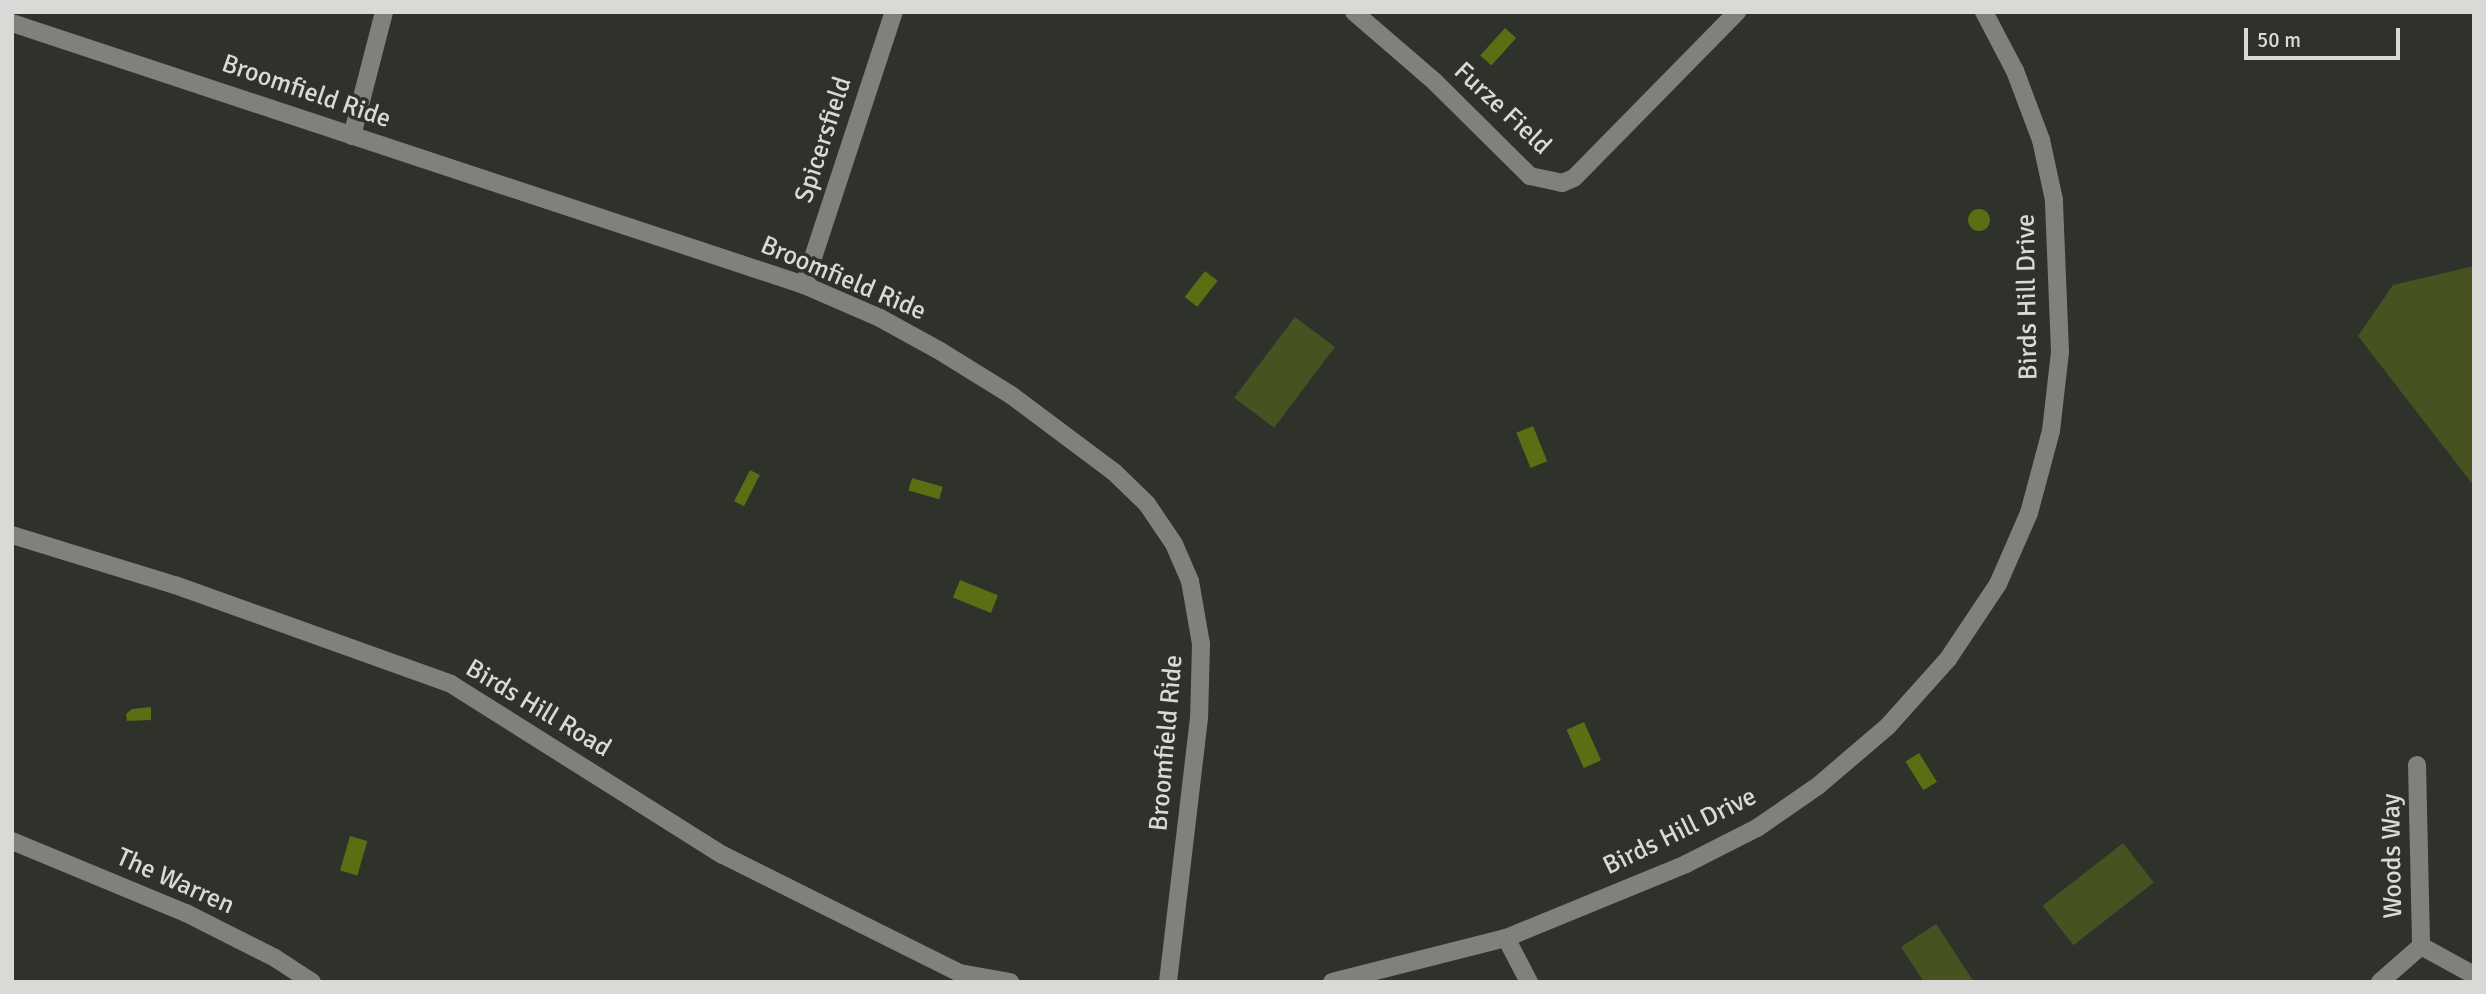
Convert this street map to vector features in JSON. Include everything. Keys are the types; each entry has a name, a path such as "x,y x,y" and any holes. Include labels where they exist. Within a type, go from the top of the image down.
{"street":[{"path":"352,136 384,12"},
{"name":"Spicersfield","path":"804,285 894,12"},
{"name":"Furze Field","path":"1354,12 1435,82 1530,176 1562,183 1574,178 1737,12"},
{"name":"Birds Hill Drive","path":"1332,982 1506,939 1686,864 1757,828 1819,785 1888,726 1948,659 1998,584 2029,513 2052,431 2060,352 2054,200 2041,140 2015,71 1984,12"},
{"name":"Broomfield Ride","path":"12,23 804,285 880,318 1011,395 1114,472 1147,504 1174,544 1190,581 1201,644 1199,718 1168,982"},
{"name":"Birds Hill Road","path":"12,535 175,585 451,684 723,855 960,973 1010,982"},
{"name":"Woods Way","path":"2417,765 2421,946"},
{"name":"The Warren","path":"12,841 186,913 275,958 312,982"},
{"path":"1506,939 1529,982"},
{"path":"2381,982 2421,946 2474,975"}],"shaded area":[{"path":"1505,28 1516,38 1491,66 1480,55"},
{"path":"1979,209 1989,216 1990,220 1983,230 1979,231 1969,224 1968,220 1975,210"},
{"path":"2474,266 2474,486 2358,336 2393,285"},
{"path":"1205,271 1218,281 1197,307 1185,297"},
{"path":"1295,317 1335,347 1274,428 1234,398"},
{"path":"1533,426 1547,461 1531,468 1516,433"},
{"path":"750,470 760,475 744,506 734,501"},
{"path":"912,478 943,487 939,499 908,490"},
{"path":"960,580 998,595 991,613 953,598"},
{"path":"151,707 151,720 127,721 126,714 132,709"},
{"path":"1584,722 1601,760 1584,768 1567,730"},
{"path":"1919,753 1937,782 1923,790 1905,761"},
{"path":"350,836 367,841 357,876 340,871"},
{"path":"2123,843 2154,882 2073,945 2043,906"},
{"path":"1936,924 1974,982 1924,982 1901,947"}]}
